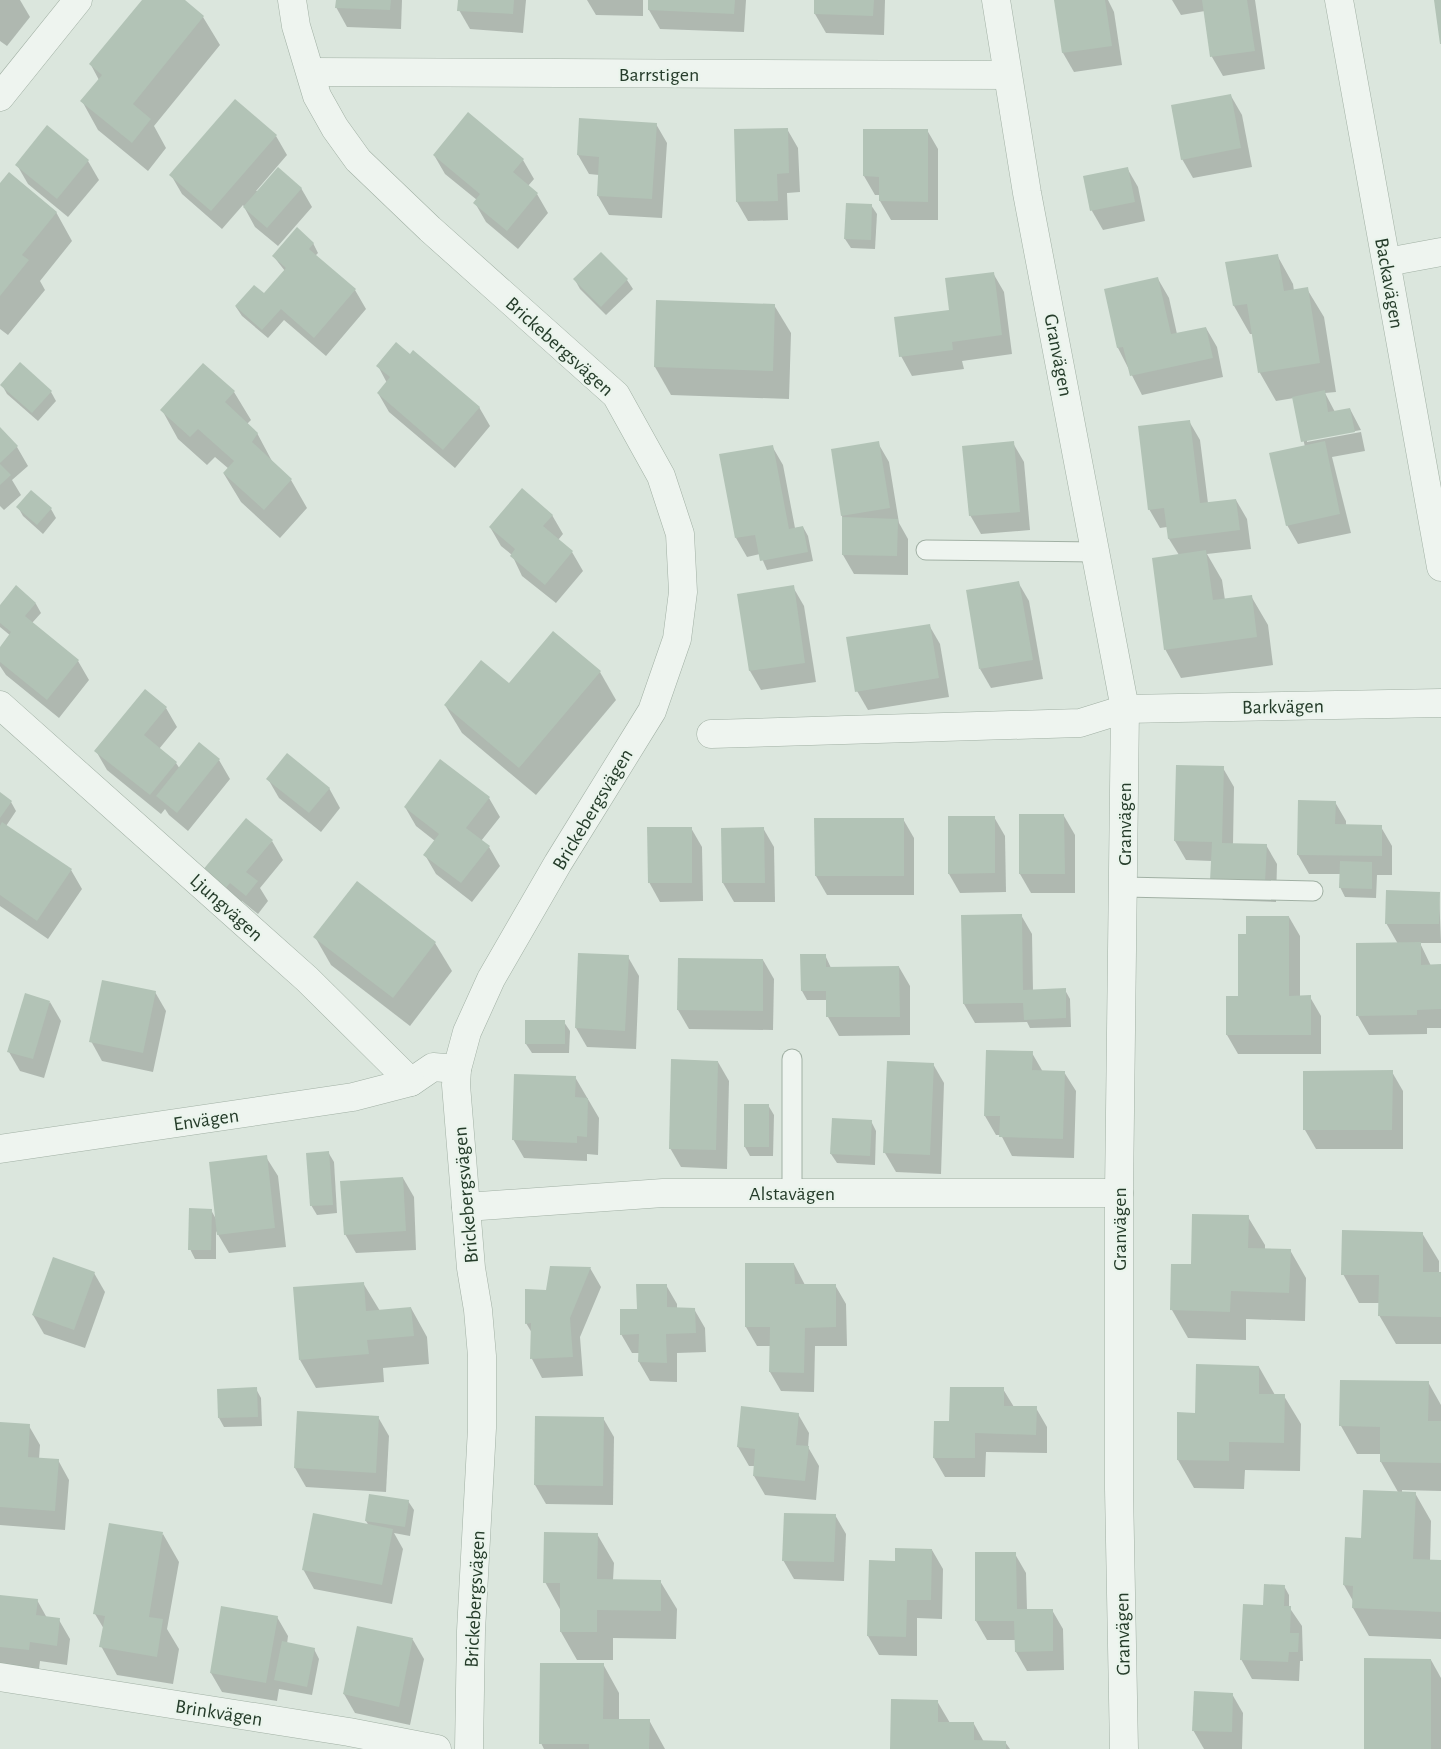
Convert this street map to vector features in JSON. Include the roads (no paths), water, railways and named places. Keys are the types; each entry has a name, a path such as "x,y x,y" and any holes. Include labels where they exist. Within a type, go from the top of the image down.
{"street":[{"path":"0,97 78,0"},
{"name":"Brickebergsvägen","path":"292,0 296,26 312,72 317,96 335,128 358,160 430,230 616,395 661,476 680,534 683,592 676,639 652,712 558,863 491,979 467,1032 457,1069 471,1268 478,1310 482,1356 482,1428 471,1631 469,1749"},
{"name":"Granvägen","path":"996,0 1007,75 1125,709 1119,1194 1119,1489 1124,1749"},
{"name":"Backavägen","path":"1339,0 1345,43 1387,262 1441,567"},
{"name":"Barrstigen","path":"312,72 1007,75"},
{"path":"1387,262 1441,252"},
{"name":"Barkvägen","path":"1125,709 1441,704"},
{"name":"Ljungvägen","path":"0,705 299,972 411,1082"},
{"path":"710,734 1080,723 1125,709"},
{"path":"411,1082 433,1067 457,1069"},
{"name":"Envägen","path":"0,1149 353,1097 411,1082"},
{"name":"Alstavägen","path":"466,1207 663,1193 1119,1194"},
{"name":"Brinkvägen","path":"0,1677 349,1732 437,1749"}],"lane":[{"path":"926,550 1097,552"},
{"path":"1124,888 1313,892"},
{"path":"792,1059 792,1194"}]}
